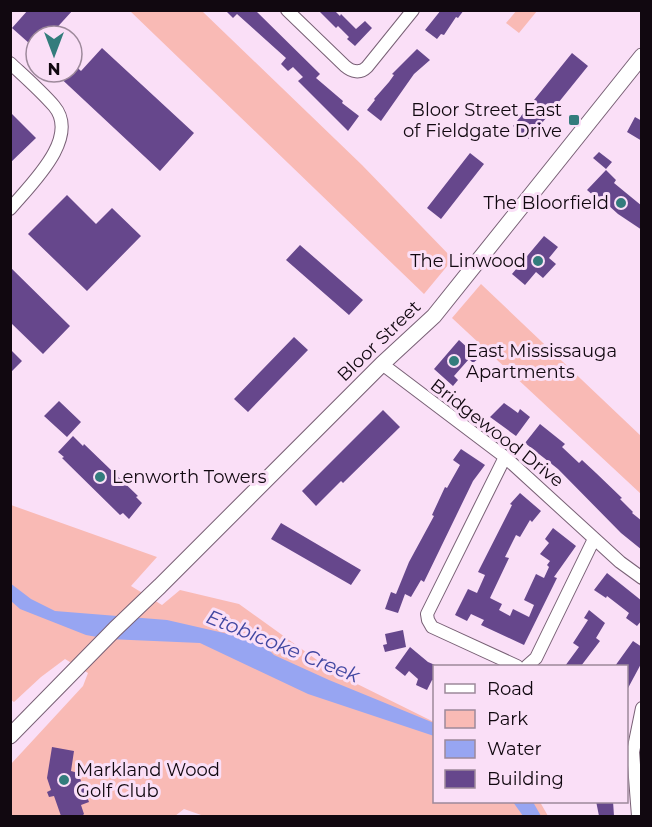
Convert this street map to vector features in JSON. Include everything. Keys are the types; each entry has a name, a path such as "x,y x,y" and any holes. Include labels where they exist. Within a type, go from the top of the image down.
{"main road":[{"name":"Bloor Street","path":"10,736 382,364 434,316 642,56"}],"street":[{"path":"287,10 345,66 358,72 367,67 413,10"},
{"path":"10,63 54,106 62,125 59,144 52,157 10,209"},
{"name":"Bridgewood Drive","path":"382,364 505,458 542,489 594,539 642,578"},
{"path":"505,458 427,614 432,627 515,665"},
{"path":"528,665 536,658 594,539"},
{"path":"638,816 633,752 642,708"}],"green space":[{"path":"517,10 537,11 519,33 506,23"},
{"path":"130,11 202,11 362,165 453,259 424,294"},
{"path":"481,284 641,436 641,494 452,318"},
{"name":"Markland Wood Golf Club","path":"11,505 157,557 131,586 162,605 180,590 239,604 335,673 433,722 433,803 541,803 548,816 204,816 184,809 175,816 11,816 11,764 83,686 88,673 65,659 14,702 11,700"}],"water":[{"name":"Etobicoke Creek","path":"10,583 31,599 55,611 167,620 250,639 266,647 274,655 433,723 433,736 308,694 200,643 108,639 86,635 20,609 11,601"},
{"path":"514,803 534,803 541,816 523,816"}],"building":[{"path":"28,10 73,10 60,24 24,24 24,39 12,28"},
{"path":"225,10 255,10 320,74 316,78 359,116 348,131 298,81 303,77 293,67 288,71 281,64 286,58 237,14 233,18"},
{"path":"318,10 334,10 356,29 365,21 372,28 355,46 338,26 336,28"},
{"path":"441,10 464,10 458,18 456,17 444,35 441,34 437,39 425,30"},
{"path":"102,48 194,133 160,171 67,84 84,84 84,68"},
{"path":"417,49 430,60 414,74 381,121 367,110 394,75 392,74"},
{"path":"572,53 588,66 529,139 513,126"},
{"path":"10,112 36,138 10,163"},
{"path":"635,117 642,121 642,141 627,132"},
{"path":"599,152 612,162 606,169 593,158"},
{"path":"470,153 484,164 441,219 427,208"},
{"name":"The Bloorfield","path":"606,170 616,180 614,183 642,206 642,230 618,214 596,194 594,196 587,190"},
{"path":"67,195 96,224 112,208 141,236 87,291 28,234"},
{"name":"The Linwood","path":"544,236 558,247 549,258 556,264 543,278 536,272 525,285 512,274"},
{"path":"300,245 363,300 349,315 286,260"},
{"path":"10,267 70,326 43,354 10,322"},
{"path":"294,337 308,350 248,412 234,399"},
{"name":"East Mississauga Apartments","path":"459,340 479,358 473,363 469,359 454,376 458,380 453,386 434,369"},
{"path":"10,349 22,361 10,373"},
{"path":"59,401 81,422 67,437 44,416"},
{"path":"504,403 518,413 520,409 530,417 516,436 490,417"},
{"path":"383,410 400,427 316,506 302,491"},
{"path":"540,424 565,444 562,447 579,463 582,460 596,473 642,521 642,550 621,533 558,469 525,443"},
{"name":"Lenworth Towers","path":"73,436 138,496 136,497 142,503 129,519 123,513 120,515 62,458 64,457 58,452"},
{"path":"461,449 485,465 473,481 424,582 421,580 411,597 405,594 398,613 385,609 391,592 396,594 409,562 434,516 432,515 445,487 447,488 460,465 453,460"},
{"path":"520,493 541,511 532,522 530,520 520,537 516,535 505,557 509,558 490,598 502,604 499,610 510,616 513,609 529,617 534,605 524,600 536,574 544,578 549,567 547,565 550,561 540,554 549,543 545,539 553,528 576,546 554,577 557,578 524,645 481,625 484,620 471,614 467,621 455,615 468,589 477,593 485,575 478,572 512,505 510,504"},
{"path":"281,523 361,570 351,585 271,539"},
{"path":"607,573 642,601 642,620 637,626 626,618 629,613 607,596 606,598 594,590"},
{"path":"589,610 605,623 596,638 600,641 582,665 566,665 579,647 573,643 588,620 584,618"},
{"path":"403,630 406,647 385,652 383,645 387,644 385,634"},
{"path":"633,641 642,647 642,662 628,688 628,665 616,665"},
{"path":"410,647 435,665 433,665 433,680 427,690 416,685 418,679 409,671 405,676 395,668"},
{"name":"Markland Wood Golf Club","path":"52,747 74,751 71,771 78,773 89,802 81,805 84,814 82,816 61,816 54,796 49,797 47,792 51,790 47,778"},
{"path":"596,803 613,803 614,816 599,816"}],"place":[{"name":"Bloor Street East of Fieldgate Drive","path":"574,120"},
{"name":"The Bloorfield","path":"621,203"},
{"name":"The Linwood","path":"538,261"},
{"name":"East Mississauga Apartments","path":"454,361"},
{"name":"Lenworth Towers","path":"100,477"},
{"name":"Markland Wood Golf Club","path":"64,780"}]}
